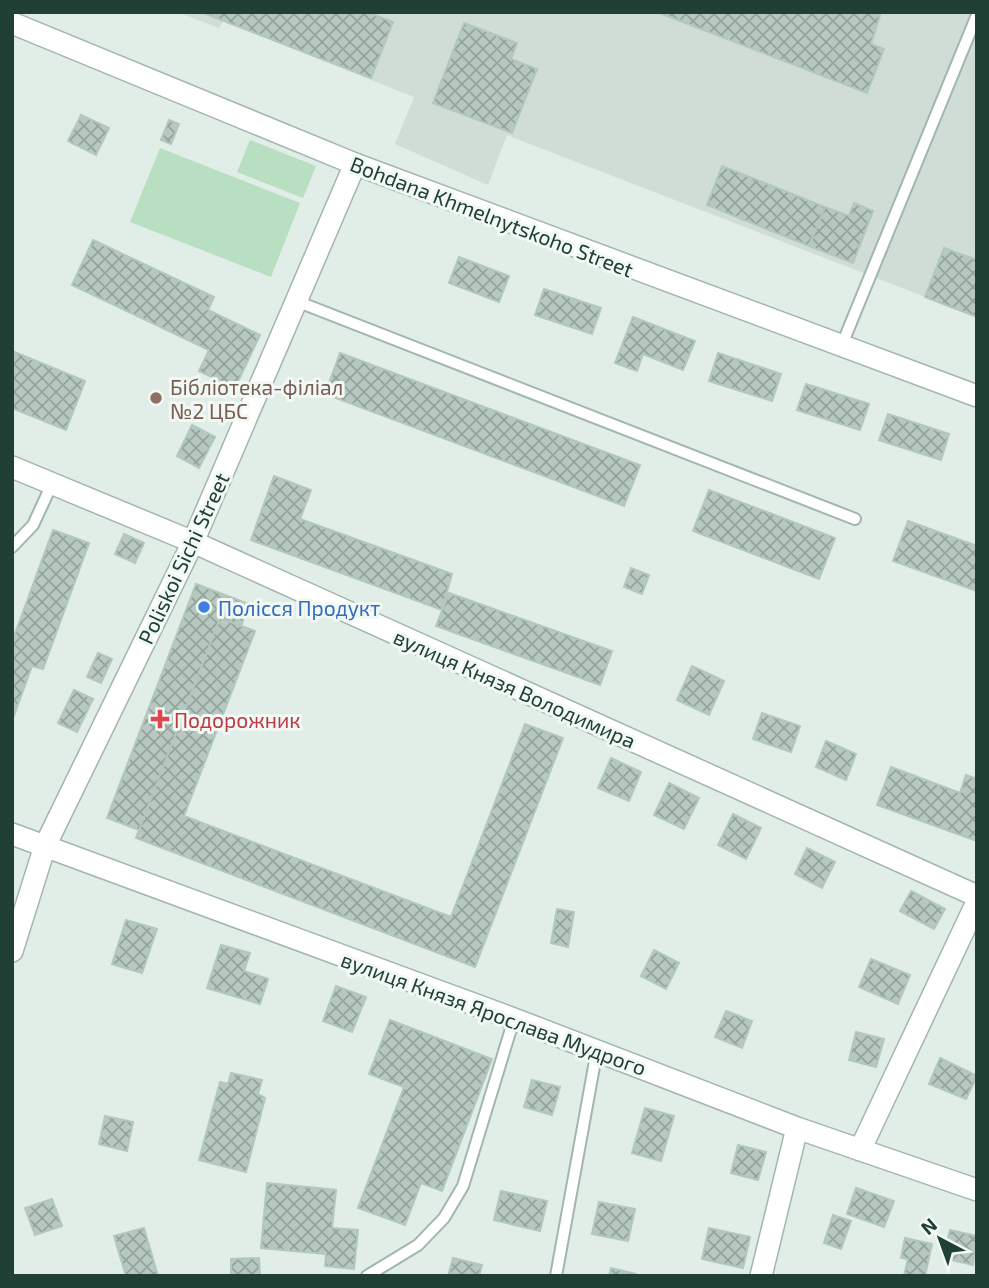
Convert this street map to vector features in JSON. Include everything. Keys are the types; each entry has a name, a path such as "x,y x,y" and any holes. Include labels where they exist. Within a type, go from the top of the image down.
{"street":[{"name":"Bohdana Khmelnytskoho Street","path":"12,23 355,164 977,396"},
{"name":"Poliskoi Sichi Street","path":"12,951 45,846 193,542 355,164"},
{"name":"вулиця Князя Володимира","path":"12,467 193,542 977,896"},
{"name":"вулиця Князя Ярослава Мудрого","path":"12,834 597,1050 797,1128 977,1190"},
{"path":"860,1150 977,902"},
{"path":"761,1276 797,1128"}],"lane":[{"path":"841,347 977,15"},
{"path":"296,301 855,519"},
{"path":"12,547 33,525 52,484"},
{"path":"368,1276 418,1245 444,1218 463,1186 514,1019"},
{"path":"556,1276 597,1050"}],"shaded area":[{"path":"177,12 977,12 977,317 507,135 488,185 395,144 414,97 223,21 219,28"}],"green space":[{"path":"250,140 316,166 303,198 237,172"},
{"path":"160,148 300,203 271,277 130,222"}],"building":[{"path":"201,12 367,12 393,22 371,78"},
{"path":"657,12 881,12 871,44 884,49 867,93"},
{"path":"464,23 517,43 511,59 537,69 512,133 433,103"},
{"path":"81,115 109,128 96,155 68,141"},
{"path":"169,120 179,124 171,144 161,140"},
{"path":"722,166 825,207 809,246 707,205"},
{"path":"854,203 873,211 853,263 809,246 825,207 849,216"},
{"path":"93,240 214,297 208,310 260,335 235,388 199,371 209,350 72,285"},
{"path":"944,248 977,260 977,317 925,297"},
{"path":"459,257 509,276 499,302 449,283"},
{"path":"544,289 601,308 592,334 535,315"},
{"path":"633,317 695,341 683,370 643,354 637,371 615,363"},
{"path":"12,351 85,381 66,430 12,408"},
{"path":"340,353 640,465 624,506 325,394"},
{"path":"718,353 781,374 772,401 709,381"},
{"path":"806,384 869,404 860,430 797,410"},
{"path":"888,414 949,434 941,460 879,440"},
{"path":"192,425 215,437 199,468 177,456"},
{"path":"274,476 311,490 300,519 452,574 442,610 251,540"},
{"path":"709,490 835,538 819,579 693,531"},
{"path":"908,521 977,546 977,591 893,561"},
{"path":"53,530 89,543 43,669 32,666 12,721 12,642"},
{"path":"124,534 144,543 135,563 115,554"},
{"path":"631,568 649,575 642,594 624,587"},
{"path":"196,584 249,604 241,626 220,618 139,830 107,818"},
{"path":"449,593 612,651 600,685 436,626"},
{"path":"220,618 255,631 184,816 451,917 525,724 563,738 475,967 136,838"},
{"path":"98,653 112,659 101,683 87,677"},
{"path":"692,666 724,681 709,715 677,700"},
{"path":"74,690 93,699 77,732 58,723"},
{"path":"762,713 800,726 791,752 753,739"},
{"path":"826,741 856,754 846,780 816,767"},
{"path":"611,758 641,772 629,801 598,788"},
{"path":"891,767 960,793 966,775 977,779 977,841 877,805"},
{"path":"669,783 699,798 684,829 654,815"},
{"path":"733,814 761,828 746,859 718,845"},
{"path":"807,848 835,862 822,888 795,874"},
{"path":"911,891 945,909 934,929 900,911"},
{"path":"557,909 574,912 568,947 551,943"},
{"path":"126,920 157,929 142,973 112,964"},
{"path":"221,945 250,953 244,971 268,979 260,1004 207,988"},
{"path":"654,950 679,963 666,989 641,976"},
{"path":"871,959 910,975 898,1004 859,987"},
{"path":"336,986 366,997 352,1032 323,1021"},
{"path":"726,1011 752,1021 742,1048 715,1037"},
{"path":"390,1020 492,1059 442,1191 421,1183 405,1225 358,1208 404,1087 369,1074"},
{"path":"856,1032 884,1039 876,1067 849,1060"},
{"path":"940,1058 977,1076 966,1099 929,1084"},
{"path":"231,1073 262,1080 258,1094 265,1098 246,1172 199,1160 220,1082 228,1084"},
{"path":"532,1080 560,1087 552,1115 524,1107"},
{"path":"645,1108 674,1116 661,1161 632,1153"},
{"path":"105,1116 133,1122 127,1151 99,1144"},
{"path":"738,1145 766,1152 758,1180 731,1173"},
{"path":"267,1183 336,1190 332,1228 358,1230 354,1269 325,1266 326,1254 261,1248"},
{"path":"856,1188 894,1201 884,1227 847,1214"},
{"path":"501,1191 547,1201 540,1231 494,1220"},
{"path":"52,1199 62,1226 35,1235 25,1208"},
{"path":"599,1202 635,1209 628,1241 592,1234"},
{"path":"833,1215 851,1221 841,1249 824,1243"},
{"path":"144,1228 158,1276 126,1276 114,1236"},
{"path":"709,1228 750,1237 743,1268 702,1259"},
{"path":"950,1230 977,1236 973,1265 943,1258"},
{"path":"905,1238 932,1244 925,1276 904,1276 908,1259 901,1258"},
{"path":"259,1258 260,1276 231,1276 231,1259"},
{"path":"453,1258 482,1265 479,1276 448,1276"},
{"path":"611,1268 636,1274 609,1276"}],"place":[{"name":"Бібліотека-філіал №2 ЦБС","path":"156,398"},
{"name":"Полісся Продукт","path":"204,607"},
{"name":"Подорожник","path":"160,719"}]}
